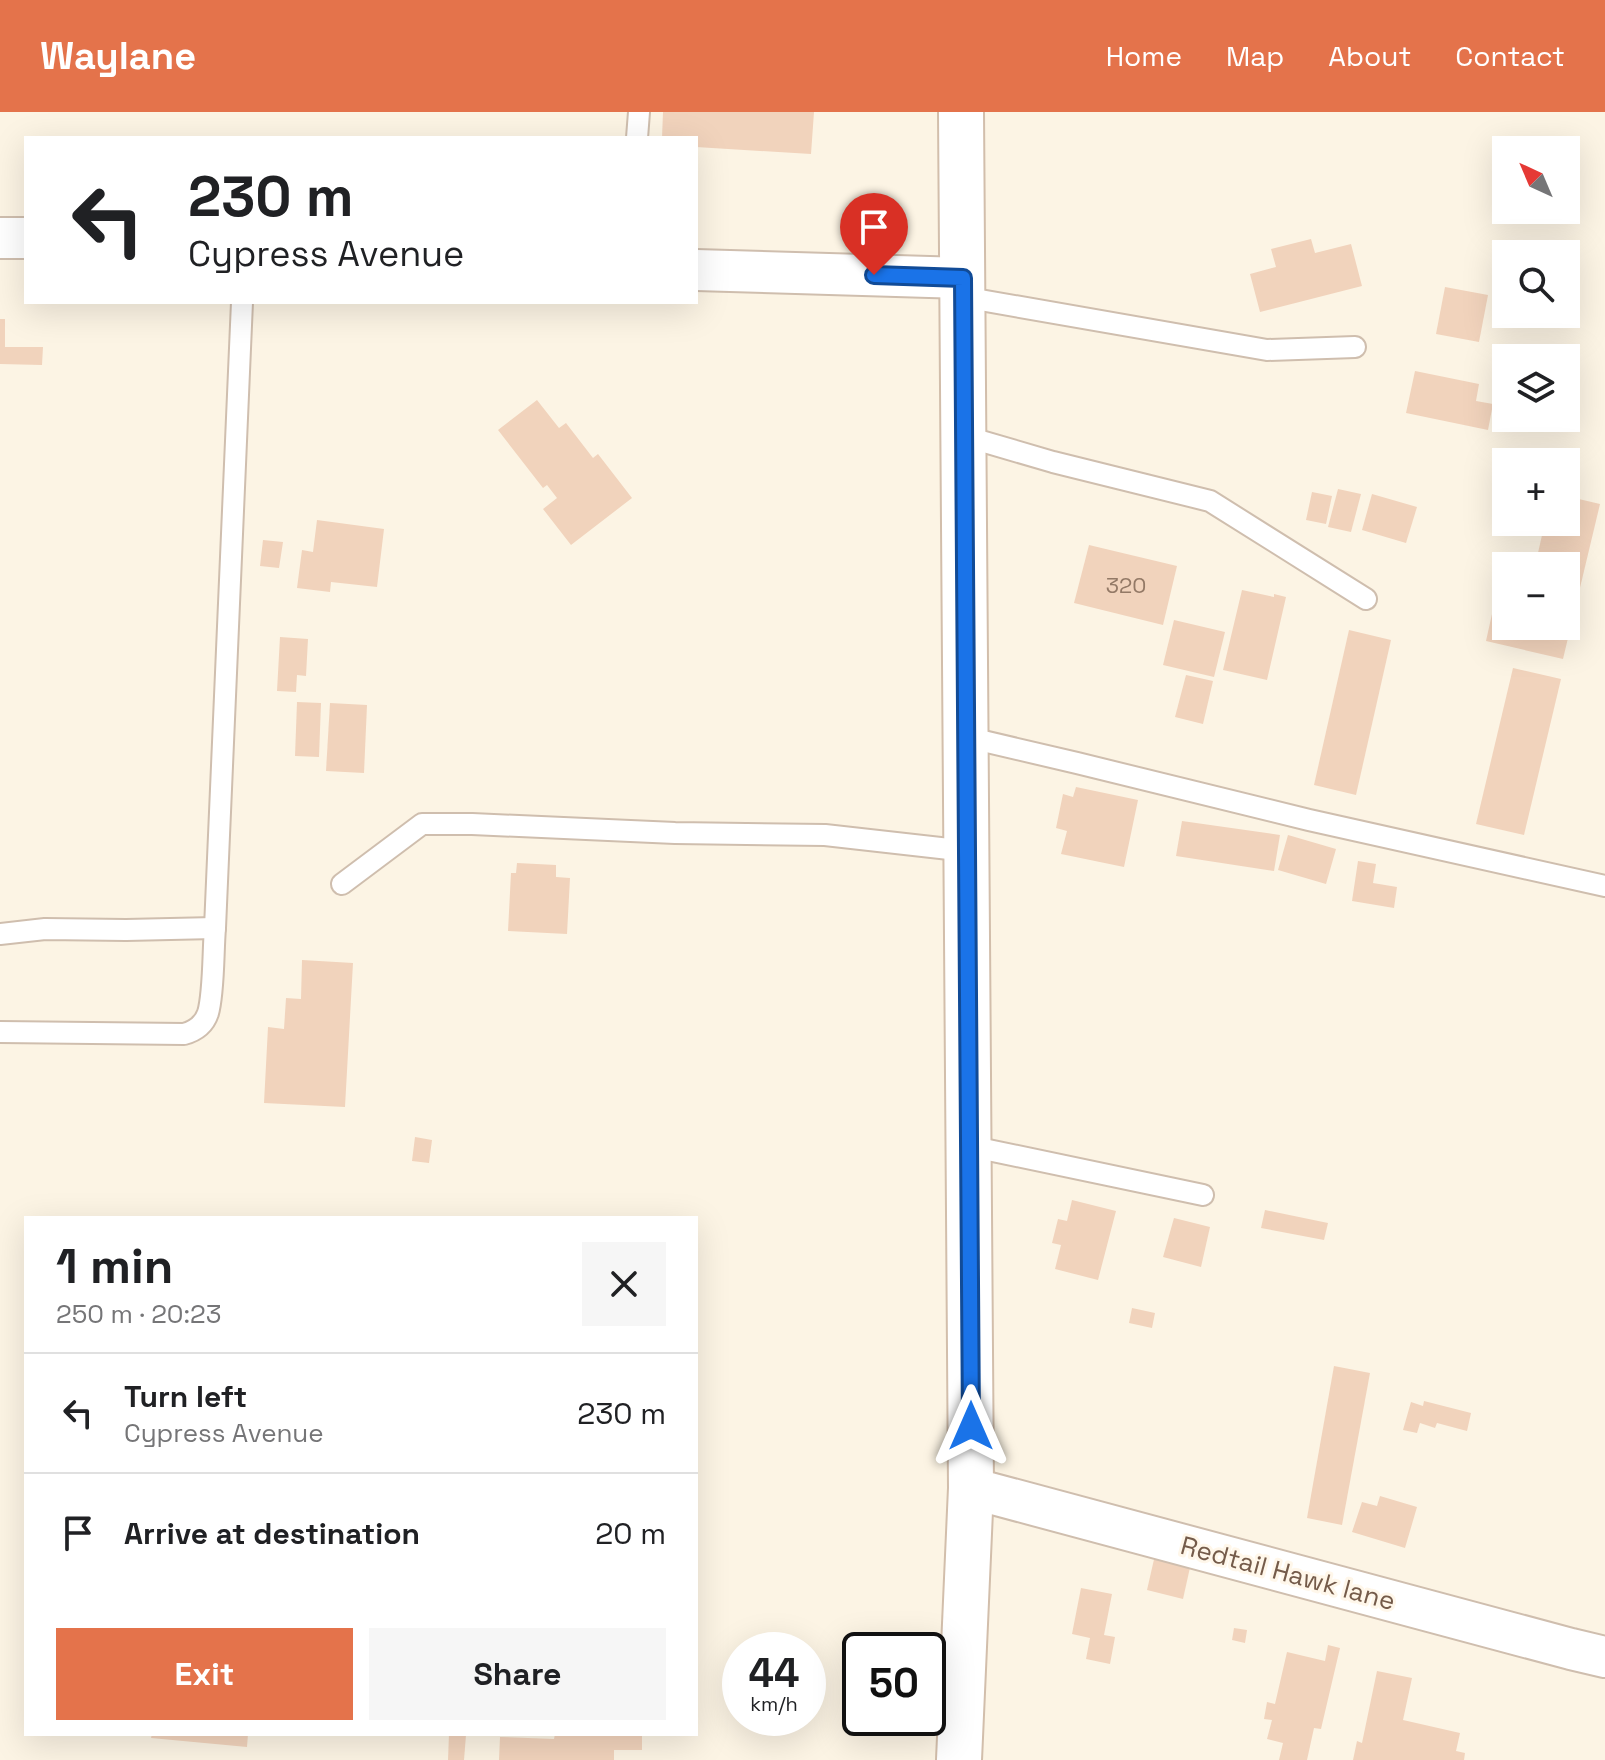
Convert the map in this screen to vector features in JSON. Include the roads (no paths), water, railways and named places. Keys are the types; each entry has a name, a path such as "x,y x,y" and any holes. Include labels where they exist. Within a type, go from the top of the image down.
{"main road":[{"path":"959,1760 971,1488 961,112"}],"street":[{"path":"0,238 24,238"},
{"path":"698,270 963,287"},
{"name":"Redtail Hawk lane","path":"971,1488 1605,1657"}],"lane":[{"path":"637,136 639,112"},
{"path":"963,287 1267,350 1355,347"},
{"path":"0,1032 184,1034 194,1032 208,1014 215,928 242,304"},
{"path":"964,436 1053,462 1210,501 1366,599"},
{"path":"966,737 1309,820 1605,886"},
{"path":"342,884 422,824 825,835 967,851"},
{"path":"0,934 45,929 215,928"},
{"path":"969,1146 1203,1195"}]}
